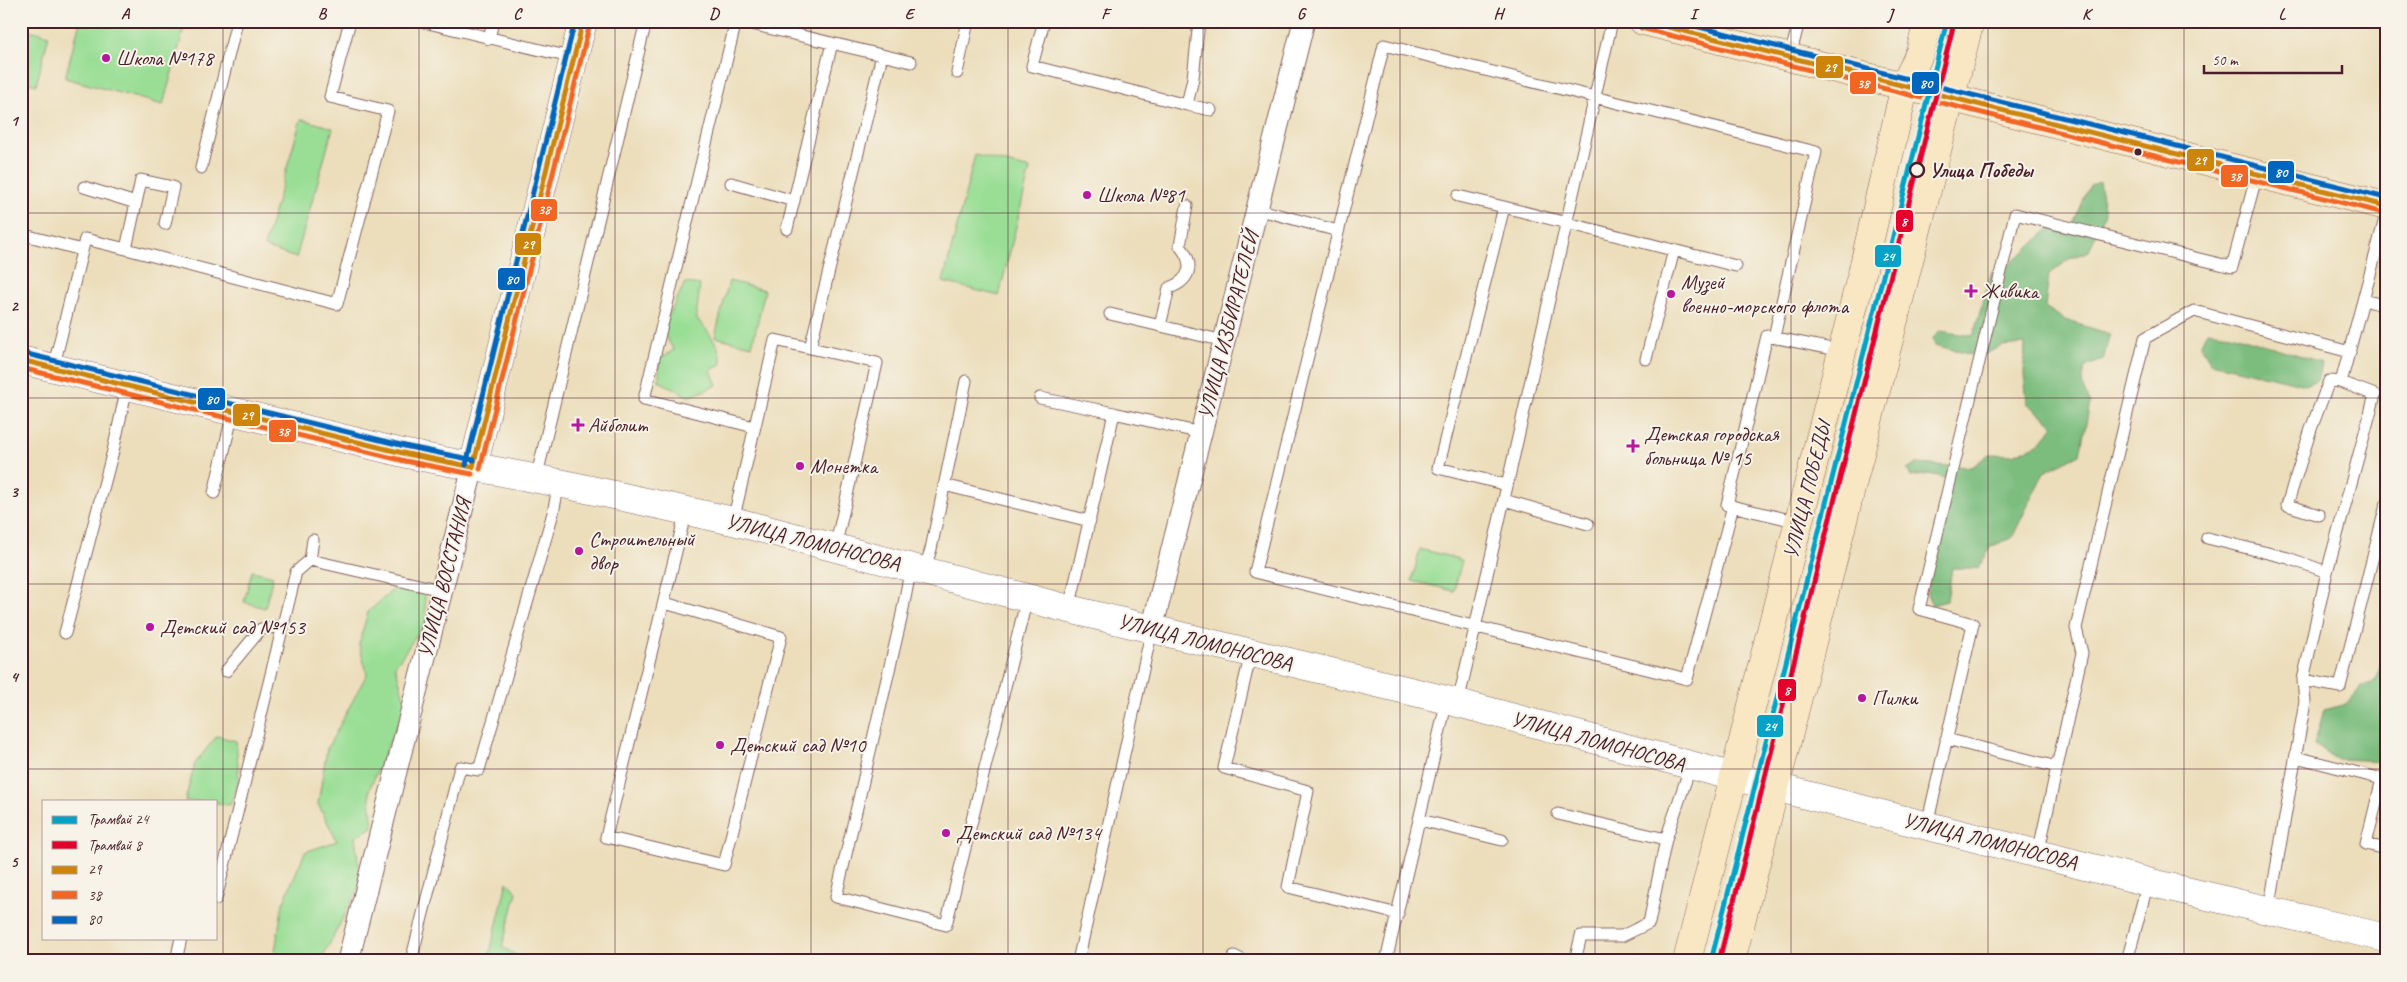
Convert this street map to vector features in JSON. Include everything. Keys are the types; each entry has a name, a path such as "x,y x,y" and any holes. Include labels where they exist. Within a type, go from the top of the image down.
{"main road":[{"name":"УЛИЦА ПОБЕДЫ","path":"1687,961 1842,351 1905,86 1920,52 1928,21"},
{"name":"УЛИЦА ПОБЕДЫ","path":"1731,961 1970,21"},
{"path":"1655,23 2386,206"}],"street":[{"name":"УЛИЦА ВОССТАНИЯ","path":"348,961 583,21"},
{"name":"УЛИЦА ИЗБИРАТЕЛЕЙ","path":"1152,629 1304,21"},
{"name":"УЛИЦА ЛОМОНОСОВА","path":"21,360 407,454 547,481 733,521 1069,609 1453,702 1690,766 2148,882 2386,938"}],"lane":[{"path":"201,168 237,21"},
{"path":"53,369 85,238 337,304 388,111 330,97 350,21"},
{"path":"420,21 574,58"},
{"path":"489,39 493,21"},
{"path":"411,961 460,767 479,770 553,513 547,481 646,21"},
{"path":"754,427 644,399 738,21 911,62"},
{"path":"957,73 968,21"},
{"path":"1044,21 1032,66 1210,110"},
{"path":"1187,105 1193,78 1199,21"},
{"path":"1386,961 1420,820 1475,626 1612,21"},
{"path":"1790,57 1798,21"},
{"path":"787,229 832,43"},
{"path":"1733,506 1687,679 1255,572 1384,45 1816,152 1774,337"},
{"path":"810,348 882,55"},
{"path":"1927,825 1973,624 1919,609 2015,214 2232,267 2257,173"},
{"path":"126,249 141,180 173,187 165,224"},
{"path":"731,183 794,201"},
{"path":"84,187 136,203"},
{"path":"1458,196 1736,266"},
{"path":"1160,326 1169,288 1185,279 1189,271 1186,254 1180,246 1187,206"},
{"path":"1504,207 1438,468 1507,485"},
{"path":"1257,209 1338,231"},
{"path":"2341,382 2386,215"},
{"path":"21,234 82,250"},
{"path":"1646,359 1674,250"},
{"path":"2364,300 2386,306"},
{"path":"2038,854 2082,653 2076,628 2145,338 2194,311 2350,352"},
{"path":"1110,314 1224,341"},
{"path":"1799,522 1727,505 1767,336 1842,351"},
{"path":"733,521 775,340 877,363 835,548"},
{"path":"966,381 944,485 901,620 836,897 946,924 1027,598"},
{"path":"2269,910 2305,702 2303,680 2327,572 2375,395 2341,382 2330,381 2311,429 2287,505 2318,514"},
{"path":"65,633 113,451 127,387"},
{"path":"1040,398 1201,433"},
{"path":"214,492 233,412"},
{"path":"1069,609 1114,413"},
{"path":"944,485 1090,521"},
{"path":"1504,500 1588,524"},
{"path":"2303,680 2340,687 2386,505"},
{"path":"665,603 781,637 724,865 606,837 665,603 686,511"},
{"path":"2207,538 2288,558 2327,572"},
{"path":"218,891 296,572 310,560 313,540"},
{"path":"310,560 441,590"},
{"path":"226,671 261,629 282,626"},
{"path":"1078,961 1152,629"},
{"path":"1251,654 1224,768 1308,791 1288,886 1398,914"},
{"path":"1946,739 2057,767"},
{"path":"2296,757 2384,780 2366,844 2386,849"},
{"path":"1575,961 1581,936 1622,936 1649,923 1666,839 1690,766"},
{"path":"1558,814 1666,839"},
{"path":"1420,820 1502,840"},
{"path":"2127,961 2148,882"},
{"path":"176,961 181,940"}],"green space":[{"path":"80,21 186,21 163,105 65,78"},
{"path":"21,28 49,35 36,85 21,81"},
{"path":"301,119 333,128 296,258 264,247"},
{"path":"975,155 1030,169 999,296 943,282"},
{"path":"2099,182 2105,213 2089,251 2069,259 2049,275 2045,307 2065,320 2110,334 2103,360 2085,367 2082,385 2090,403 2080,454 2044,472 2012,538 1992,546 1978,568 1952,568 1947,601 1932,605 1927,594 1950,479 1929,474 1911,477 1907,469 1915,464 1972,467 1989,454 2013,455 2040,443 2054,425 2027,403 2024,374 2025,344 2002,346 1979,357 1935,345 1933,338 1940,331 1973,336 1992,271 2008,266 2049,229 2072,227 2090,185"},
{"path":"729,281 765,290 752,346 715,337"},
{"path":"685,283 700,285 696,318 716,344 722,364 711,370 717,385 690,397 659,381 659,359 674,350 664,334 669,315"},
{"path":"2207,331 2231,334 2321,362 2318,379 2306,385 2211,363 2200,346"},
{"path":"1420,549 1462,560 1454,591 1412,581"},
{"path":"252,571 273,576 265,608 244,602"},
{"path":"395,588 425,594 426,622 395,666 406,704 369,790 373,827 355,837 361,884 322,958 286,961 275,951 283,903 305,852 337,841 318,804 327,749 367,674 359,644 368,612"},
{"path":"2386,654 2386,761 2336,759 2314,745 2324,710 2347,704 2361,687 2374,682"},
{"path":"217,736 236,741 239,779 230,805 218,803 218,800 185,800 195,763"},
{"path":"507,882 517,892 502,947 518,956 519,961 488,961"}],"tram line":[{"name":"24","path":"1711,961 1947,21"},
{"name":"8","path":"1719,961 1954,23"}],"transit line":[{"name":"80","path":"466,465 575,21"},
{"name":"29","path":"473,467 583,21"},
{"name":"29","path":"1644,21 2386,206"},
{"name":"80","path":"1675,21 2386,198"},
{"name":"38","path":"480,469 590,23"},
{"name":"38","path":"1641,28 2384,213"},
{"name":"80","path":"23,353 409,447 474,460"},
{"name":"29","path":"21,360 407,454 473,467"},
{"name":"38","path":"21,368 405,461 472,474"}],"place":[{"name":"Школа №178","path":"106,58"},
{"name":"Улица Победы","path":"1917,170"},
{"name":"Школа №81","path":"1087,195"},
{"name":"Живика","path":"1971,291"},
{"name":"Музей военно-морского флота","path":"1671,294"},
{"name":"Айболит","path":"578,425"},
{"name":"Детская городская больница № 15","path":"1633,446"},
{"name":"Монетка","path":"800,466"},
{"name":"Строительный двор","path":"579,551"},
{"name":"Детский сад №153","path":"150,627"},
{"name":"Пилки","path":"1862,698"},
{"name":"Детский сад №10","path":"720,745"},
{"name":"Детский сад №134","path":"946,833"}]}
